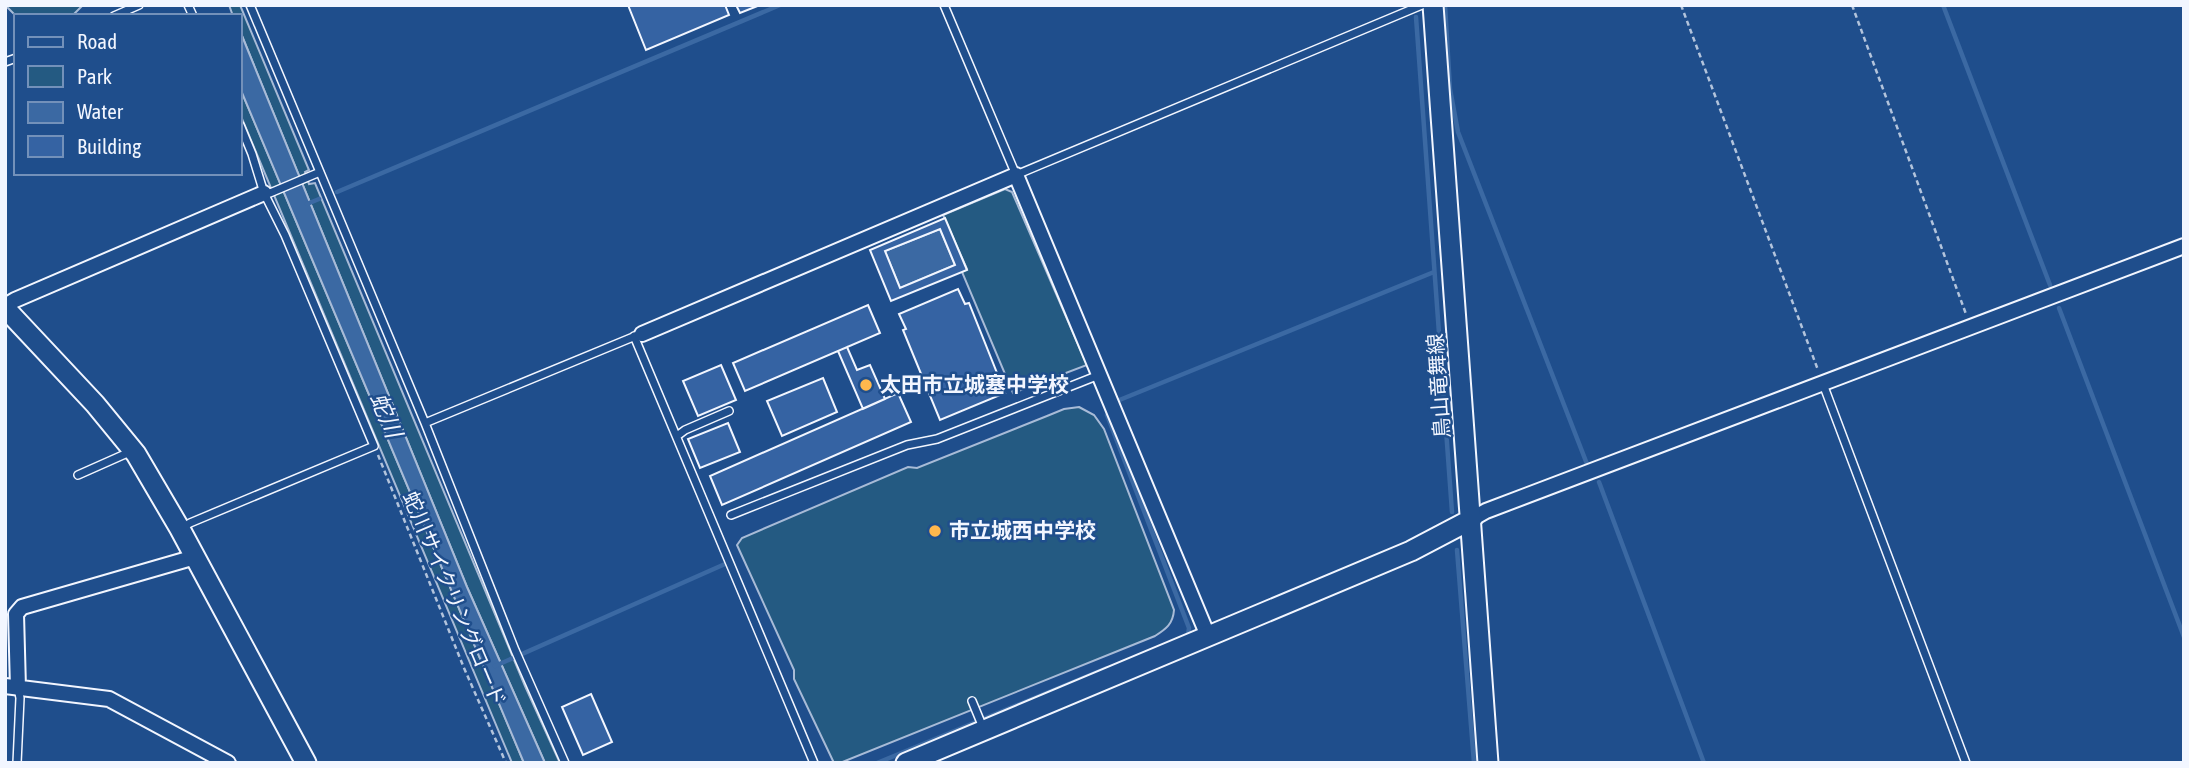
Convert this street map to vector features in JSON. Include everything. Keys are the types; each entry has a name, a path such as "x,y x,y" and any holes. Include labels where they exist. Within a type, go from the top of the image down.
{"street":[{"name":"鳥山竜舞線","path":"1433,5 1488,763"},
{"path":"638,335 1016,175 1208,636"},
{"path":"267,193 15,300 5,307 95,404 133,450 180,529 306,763"},
{"path":"906,763 981,723 1208,636 1411,551 1486,511 2184,246"},
{"path":"195,557 22,607 16,614 12,687 109,699 228,763"}],"lane":[{"path":"119,14 139,5"},
{"path":"250,5 317,173 425,423 515,650 565,763"},
{"path":"944,5 1016,175 1422,5"},
{"path":"180,529 374,446 242,130"},
{"path":"267,193 317,173"},
{"path":"425,423 638,335 677,436 814,763"},
{"path":"731,515 907,445 937,439 1099,375"},
{"path":"1823,383 1966,763"},
{"path":"677,436 729,411"},
{"path":"78,475 133,450"},
{"path":"12,687 20,698 17,763"},
{"path":"972,701 981,723"}],"path":[{"path":"1681,5 1823,383"},
{"path":"1852,5 1971,328"},
{"name":"蛇川サイクリングロード","path":"374,446 464,668 506,763"}],"green space":[{"path":"5,5 83,5 74,14 14,14"},
{"path":"229,5 240,5 309,170 305,172 309,184 315,183 525,686 560,763 545,763 467,587 242,36 242,14 232,14"},
{"path":"242,93 524,763 512,763 242,119"},
{"path":"1005,189 1012,192 1087,365 1013,393 962,272 967,269 943,215"},
{"path":"1079,407 1094,415 1104,429 1174,610 1170,623 1155,636 840,763 834,763 794,679 794,670 737,545 742,538 908,467 917,468 1064,409"}],"water":[{"name":"蛇川","path":"242,36 467,587 545,763 524,763 242,93"},
{"path":"940,229 955,265 900,288 885,251"}],"building":[{"path":"628,5 725,5 729,15 646,50"},
{"path":"736,5 760,5 740,13"},
{"path":"945,218 967,270 891,301 870,250","holes":["940,229 955,265 900,288 885,251"]},
{"path":"958,289 965,304 969,303 1005,393 940,420 899,314"},
{"path":"868,305 880,333 745,391 733,363"},
{"name":"太田市立城塞中学校","path":"847,347 857,370 870,365 885,399 863,409 838,351"},
{"path":"721,365 736,400 698,416 683,381"},
{"path":"823,378 837,412 782,436 767,401"},
{"path":"898,393 911,422 722,505 710,476"},
{"path":"728,423 740,452 700,468 688,439"},
{"path":"591,694 612,742 583,755 562,707"}],"waterway":[{"path":"337,192 780,5"},
{"path":"1445,5 1450,89 1458,132 1587,464"},
{"path":"1943,5 2050,285"},
{"path":"1416,17 1452,512"},
{"path":"307,204 319,199"},
{"path":"1117,401 1434,272"},
{"path":"2059,308 2184,637"},
{"path":"1107,415 1189,628 1188,635 1183,637"},
{"path":"1599,482 1704,763"},
{"path":"1457,550 1474,763"},
{"path":"495,666 725,564"},
{"path":"877,763 1107,668"}],"place":[{"name":"太田市立城塞中学校","path":"866,385"},
{"name":"市立城西中学校","path":"935,531"}]}
